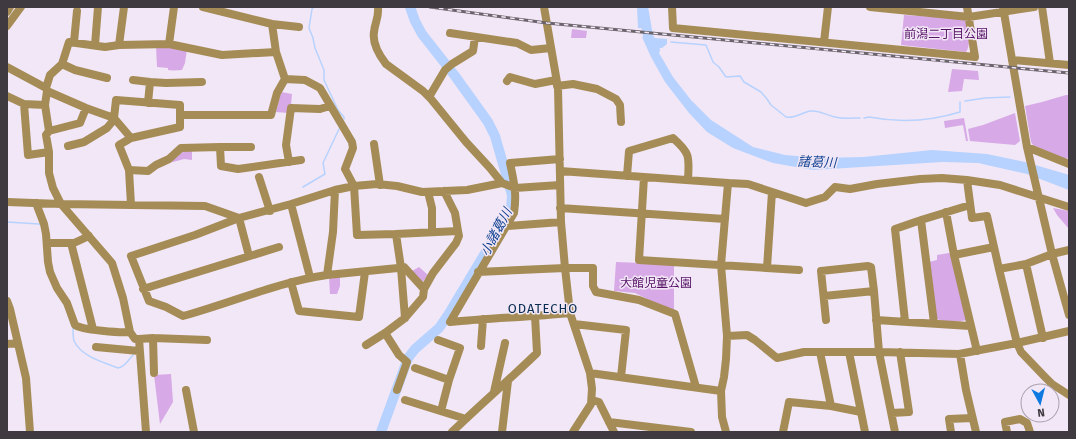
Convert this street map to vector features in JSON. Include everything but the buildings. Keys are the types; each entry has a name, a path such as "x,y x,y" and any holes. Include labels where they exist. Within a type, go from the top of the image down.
{"street":[{"path":"7,12 10,7"},
{"path":"7,26 21,7"},
{"path":"95,46 98,7"},
{"path":"119,45 124,7"},
{"path":"168,44 174,7"},
{"path":"204,7 272,24 299,27"},
{"path":"378,7 379,15 374,32 374,40 378,53 386,64 429,97 502,184"},
{"path":"544,7 557,83 560,208 570,312 590,373 592,389 591,404 573,432"},
{"path":"672,7 673,28 975,57 967,7"},
{"path":"824,42 828,7"},
{"path":"870,7 915,9 969,17 1003,9 1034,7"},
{"path":"1042,7 1050,64"},
{"path":"1003,9 1037,194 1069,315"},
{"path":"74,42 77,11"},
{"path":"180,115 271,115 277,93 285,78 276,52 272,24"},
{"path":"450,33 517,43 531,50 551,48"},
{"path":"429,97 445,70 473,51 475,37"},
{"path":"207,340 154,338 134,339 130,332 123,298 112,263 62,204 53,188 49,173 49,152 46,135 49,131 45,105 50,76 62,64 69,42 105,47 119,45 168,44 222,55 276,52"},
{"path":"1012,60 1069,65"},
{"path":"62,64 75,70 107,78"},
{"path":"7,68 47,90 86,108 114,118 131,138"},
{"path":"507,81 510,77 535,84 573,84 597,89 616,99 620,105 621,122"},
{"path":"285,78 305,80 320,88 352,142 353,148 346,169 354,186 357,235 458,231"},
{"path":"133,80 166,83 202,82"},
{"path":"148,103 150,82"},
{"path":"7,96 24,104 45,105"},
{"path":"68,146 84,142 107,128 114,118 116,100 180,105 180,127 131,138 119,145 129,170 131,205"},
{"path":"24,104 28,155 49,152"},
{"path":"289,162 286,145 291,108 320,110 330,106"},
{"path":"49,131 80,123 86,108"},
{"path":"627,176 629,151 673,138 683,147 689,158 688,180"},
{"path":"374,144 380,185"},
{"path":"129,170 148,171 156,165 169,159 182,148 251,146"},
{"path":"220,147 221,166 238,169 301,160"},
{"path":"1028,151 1069,164"},
{"path":"560,160 510,163 516,200 514,213 450,322 570,312"},
{"path":"560,171 748,184 806,203 825,197 835,187 850,188 920,179 942,178 1000,185 1037,194 1069,207"},
{"path":"259,177 270,211"},
{"path":"644,177 639,260 799,270"},
{"path":"967,180 972,218 988,216 1017,343 1021,352 1046,383"},
{"path":"726,432 722,418 721,391 726,359 727,336 721,265 728,183"},
{"path":"424,289 404,266 401,268 365,272 327,274 291,282 183,316 166,307 149,301 131,256 195,235 239,218 270,211 334,190 354,186 397,186 428,192 467,190 502,184 515,188 560,185"},
{"path":"327,274 333,232 334,190"},
{"path":"366,345 385,333 404,318 423,297 424,289 433,273 456,243 459,236 455,213 444,191"},
{"path":"428,192 432,208 432,232"},
{"path":"767,268 772,192"},
{"path":"7,202 36,204 205,206 239,218"},
{"path":"36,204 44,224 48,243 48,262 50,272 57,288 67,303 75,325 93,330 123,333 130,332"},
{"path":"291,204 310,277"},
{"path":"905,321 895,229 970,205"},
{"path":"560,208 725,219"},
{"path":"946,212 954,255 977,351"},
{"path":"239,218 249,256"},
{"path":"920,220 934,323"},
{"path":"507,226 561,222"},
{"path":"396,234 401,268 404,318"},
{"path":"48,243 71,243 89,236"},
{"path":"71,243 93,330"},
{"path":"143,289 279,247"},
{"path":"954,255 994,247"},
{"path":"999,269 1026,264 1052,254 1069,250"},
{"path":"1026,264 1043,338"},
{"path":"826,320 821,271 868,266 871,267 879,352 895,432"},
{"path":"478,272 593,268 593,286 596,292 639,300 674,314 696,387"},
{"path":"291,282 299,311 359,317 365,272"},
{"path":"824,296 874,291"},
{"path":"7,301 26,378 30,432"},
{"path":"452,432 537,353 535,316"},
{"path":"481,346 483,319"},
{"path":"876,320 970,326"},
{"path":"574,324 626,330 621,377"},
{"path":"727,336 747,335 777,358 804,352 900,352 960,354 1043,338 1069,331"},
{"path":"385,333 399,356 407,362 397,390"},
{"path":"154,338 154,373"},
{"path":"139,339 146,432"},
{"path":"438,340 460,348 449,380 441,411"},
{"path":"7,344 18,343"},
{"path":"494,392 505,343"},
{"path":"96,347 139,351"},
{"path":"820,352 831,406"},
{"path":"849,352 865,432"},
{"path":"892,413 909,412 900,352"},
{"path":"960,354 966,390 976,432"},
{"path":"415,368 449,380"},
{"path":"590,373 721,391"},
{"path":"502,432 508,381"},
{"path":"186,390 194,432"},
{"path":"404,400 466,419"},
{"path":"592,400 599,402 614,432"},
{"path":"786,432 783,432 789,402 831,406 861,412"},
{"path":"951,432 949,419 972,418"},
{"path":"1007,432 1005,422 1020,419"},
{"path":"609,422 657,430 691,432"}],"green space":[{"name":"前潟二丁目公園","path":"904,15 965,19 969,41 968,49 966,52 901,45"},
{"path":"572,29 587,31 586,38 571,38"},
{"path":"156,46 187,49 185,63 182,70 168,70 168,68 157,67"},
{"path":"952,69 978,71 979,80 964,79 962,91 948,92"},
{"path":"281,92 292,94 291,105 288,105 288,113 276,112"},
{"path":"1069,95 1069,158 1065,159 1033,145 1031,142 1025,106"},
{"path":"1015,113 1020,141 1015,145 970,141 968,129"},
{"path":"964,118 968,141 966,141 963,125 945,128 944,121"},
{"path":"192,149 192,160 184,159 172,161 185,150"},
{"path":"1053,208 1069,211 1069,229 1057,215"},
{"path":"952,254 968,320 946,322 935,317 929,262 937,260 937,255"},
{"name":"大館児童公園","path":"616,262 674,264 674,312 635,293 614,291"},
{"path":"419,267 428,275 422,283 412,271"},
{"path":"340,276 340,286 337,294 330,294 329,277"},
{"path":"171,374 173,402 160,424 154,375"}],"water":[{"path":"637,7 646,7 649,29 638,28"},
{"path":"642,37 667,39 667,44 662,48 657,48 673,77 691,100 711,120 753,147 785,155 821,158 863,157 932,150 987,154 1025,162 1069,175 1069,190 1027,174 978,163 943,162 813,170 773,163 733,148 707,132 689,113 665,82"}],"waterway":[{"path":"314,7 312,9 309,28 324,70 324,80 338,110 344,119"},
{"name":"小諸葛川","path":"381,432 408,358 415,349 439,328 511,210 512,195 495,136 488,122 455,76 422,34 410,7"},
{"name":"諸葛川","path":"643,7 648,36 655,50"},
{"path":"671,42 706,45 713,62 719,67 726,77 740,76 744,82 761,92 771,105 786,117 792,117 814,111 838,118 860,118"},
{"path":"965,101 985,98 1010,97"},
{"path":"864,118 869,117 892,120 927,119 960,112 960,102"},
{"path":"303,187 325,174 323,163 339,129"},
{"path":"7,222 41,225"},
{"path":"73,328 74,341 82,351 93,358 118,368 125,365 133,355"}],"railway":[{"path":"430,7 547,23 1069,73"}],"district":[{"name":"ODATECHO","path":"543,308"}]}
